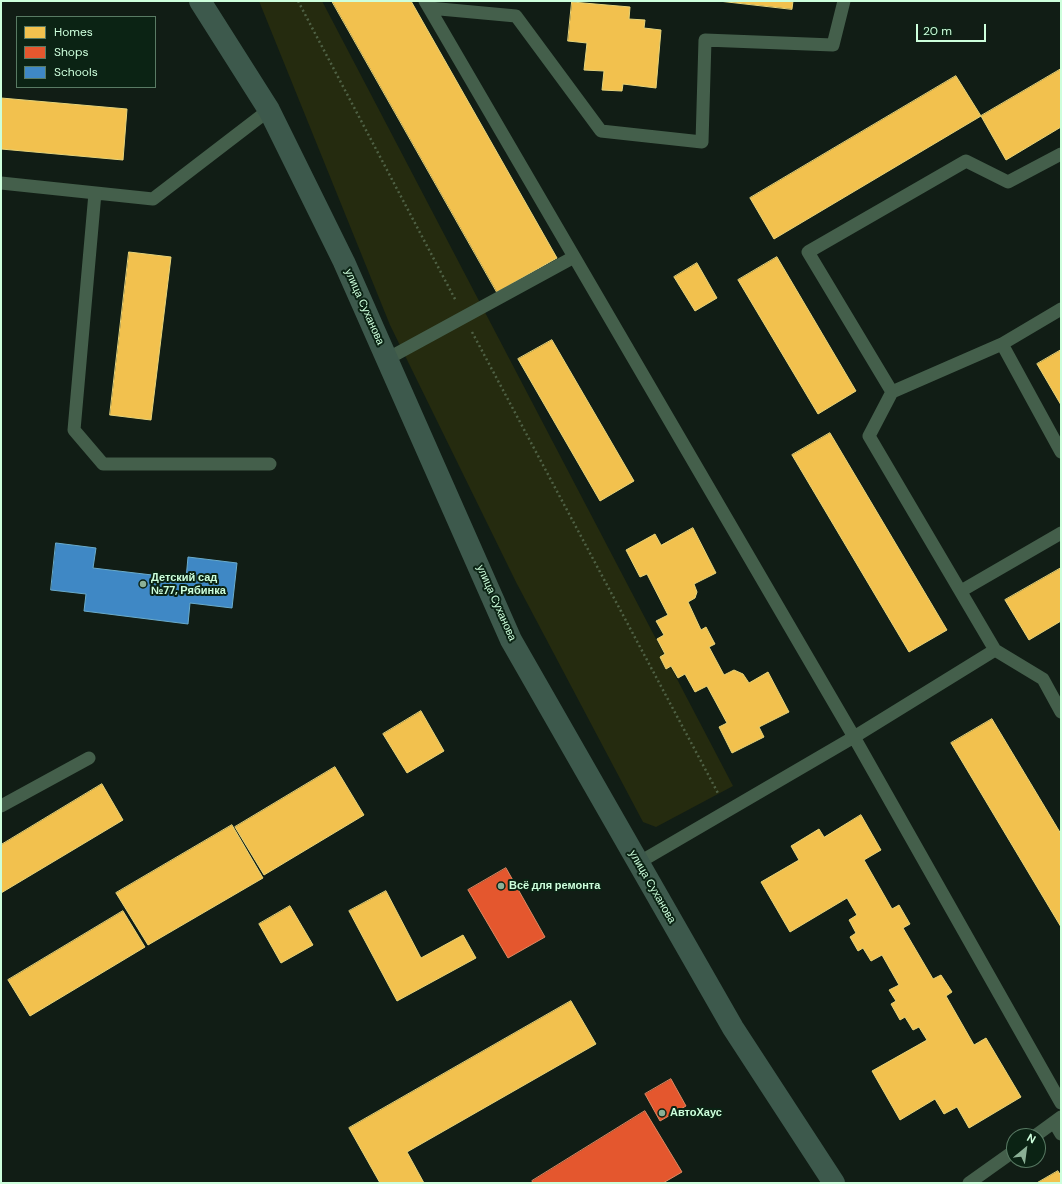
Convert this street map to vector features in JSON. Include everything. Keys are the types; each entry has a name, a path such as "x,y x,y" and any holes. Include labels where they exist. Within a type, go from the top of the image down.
{"main road":[{"name":"улица Суханова","path":"200,1 269,110 344,262 511,640 733,1028 834,1183"}],"lane":[{"path":"427,5 516,16 601,131 702,142 705,40 833,45 844,1"},
{"path":"427,5 854,736 1061,1103"},
{"path":"1,183 153,199 269,110"},
{"path":"892,392 808,252 966,161 1008,182 1061,154"},
{"path":"95,193 74,430 103,464 270,464"},
{"path":"387,359 574,257"},
{"path":"1061,308 1002,344 892,392 869,436 995,650 1044,680 1061,712"},
{"path":"1002,344 1061,452"},
{"path":"961,591 1061,533"},
{"path":"638,864 854,736 995,650"},
{"path":"1,806 89,758"},
{"path":"1046,1128 1057,1120 1061,1134"},
{"path":"969,1183 1006,1157"}],"path":[{"path":"298,1 464,317 728,811"}],"green space":[{"path":"259,1 322,1 733,786 656,827 643,822 516,582 390,325"}],"building: Homes":[{"path":"332,1 411,1 557,258 497,292"},
{"path":"719,1 793,1 792,9"},
{"path":"572,2 630,7 629,19 645,20 644,28 661,30 656,88 623,84 622,91 602,90 604,71 584,70 587,43 568,41"},
{"path":"1061,69 1061,127 1006,160 981,116"},
{"path":"956,76 981,116 774,239 750,198"},
{"path":"1,98 127,109 123,160 1,149"},
{"path":"129,252 171,257 151,420 110,415"},
{"path":"777,257 856,391 818,414 738,280"},
{"path":"697,263 717,298 695,311 674,277"},
{"path":"552,340 634,481 600,501 518,359"},
{"path":"1061,350 1061,405 1037,364"},
{"path":"830,433 947,630 909,652 792,455"},
{"path":"693,528 716,573 694,584 697,592 695,598 688,602 701,630 706,627 715,644 709,647 724,675 734,670 743,674 749,683 768,672 789,712 759,727 764,737 732,753 719,727 727,723 707,686 695,692 685,674 678,678 671,666 666,669 660,657 665,654 657,639 664,635 656,621 668,615 647,574 640,577 626,550 655,534 661,545"},
{"path":"1061,568 1061,621 1029,640 1005,600"},
{"path":"421,711 444,751 407,773 383,734"},
{"path":"992,719 1061,834 1061,927 951,743"},
{"path":"335,767 364,815 264,875 235,827"},
{"path":"102,784 123,820 1,893 1,845"},
{"path":"861,815 881,850 864,860 892,909 899,905 910,924 903,928 933,979 941,975 952,992 946,996 974,1045 986,1038 1021,1097 969,1128 957,1107 944,1114 935,1099 900,1120 872,1071 927,1040 919,1027 913,1030 905,1017 900,1020 891,1004 896,1001 889,990 899,985 882,955 871,961 863,948 858,951 850,937 856,933 849,920 857,915 847,898 790,932 761,882 799,860 791,846 819,829 824,837"},
{"path":"232,825 263,878 148,945 116,893"},
{"path":"386,891 421,958 463,935 476,958 397,1001 349,911"},
{"path":"290,906 313,945 281,963 259,924"},
{"path":"123,911 145,947 30,1016 8,980"},
{"path":"571,1001 596,1044 407,1152 424,1183 380,1183 349,1128"},
{"path":"1058,1171 1061,1176 1061,1183 1037,1183"}],"building: Shops":[{"path":"506,868 545,937 508,958 468,890"},
{"path":"671,1079 686,1106 660,1121 645,1094"},
{"path":"645,1111 682,1172 663,1183 533,1183 532,1181"}],"building: Schools":[{"name":"Детский сад №77, Рябинка","path":"56,543 96,548 93,568 186,579 188,557 237,563 232,608 190,603 188,624 84,611 86,594 51,590"}],"place":[{"name":"Детский сад №77, Рябинка","path":"143,584"},
{"name":"Всё для ремонта","path":"501,886"},
{"name":"АвтоХаус","path":"662,1113"}]}
